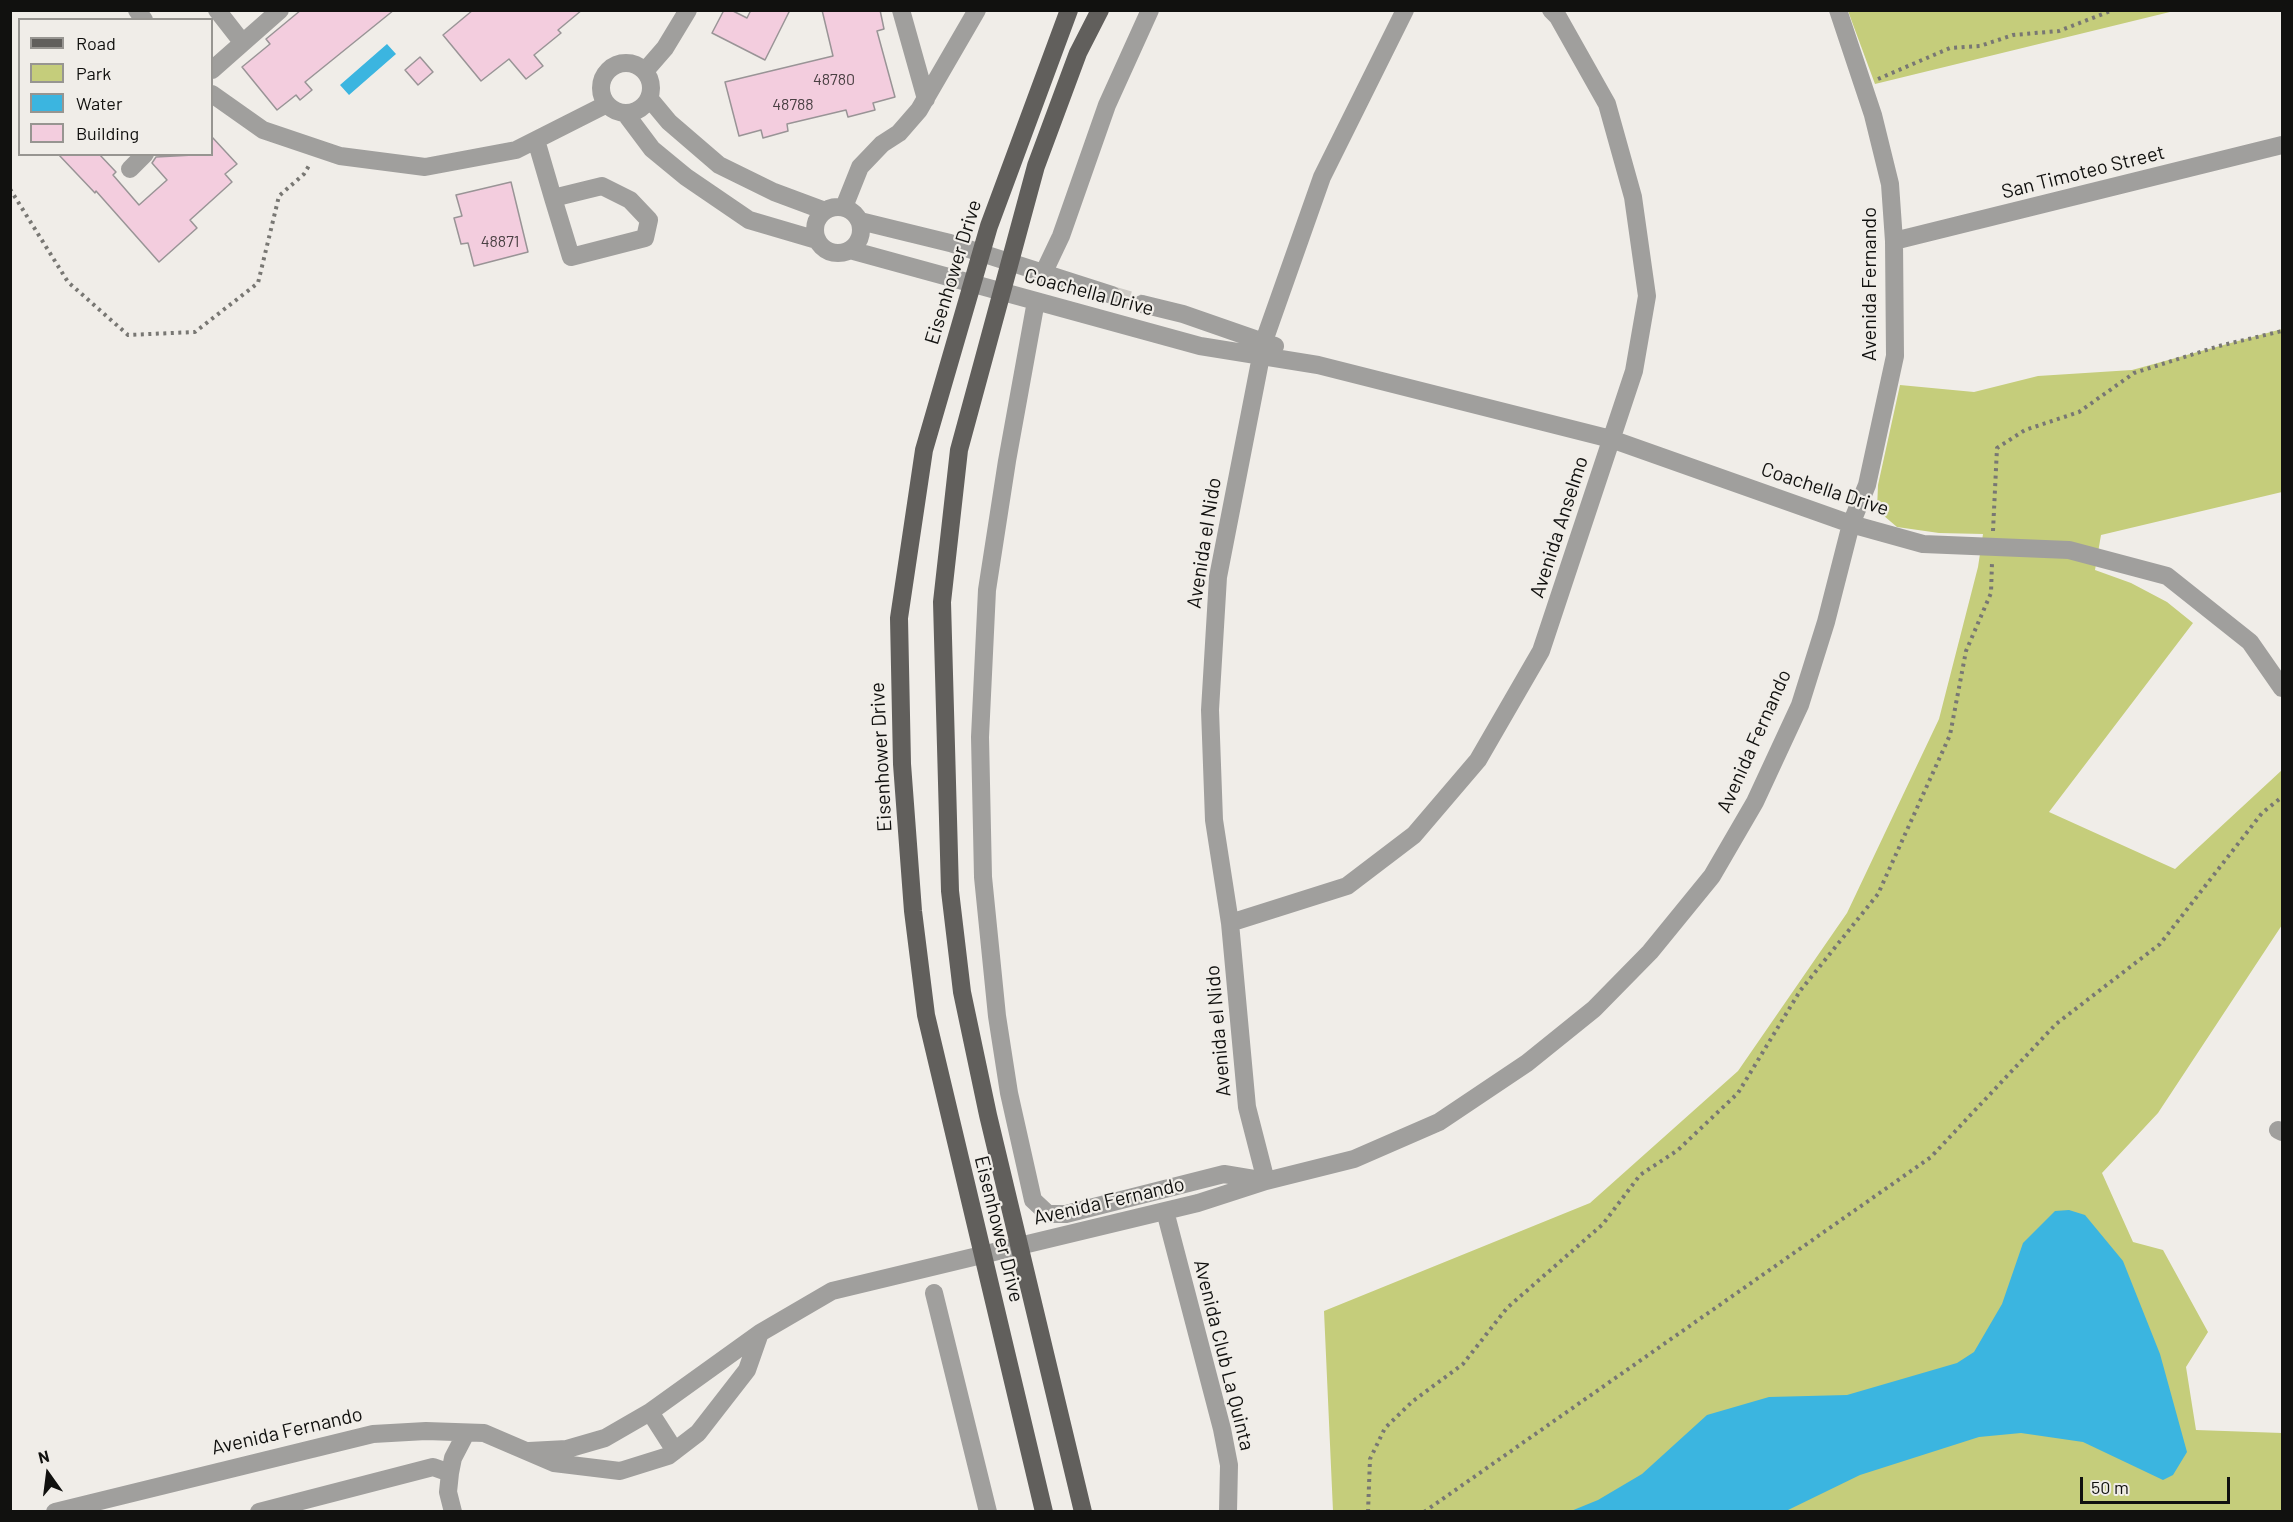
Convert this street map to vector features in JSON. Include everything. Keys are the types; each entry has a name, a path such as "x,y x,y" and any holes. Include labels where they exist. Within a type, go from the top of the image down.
{"main road":[{"name":"Eisenhower Drive","path":"1044,1512 926,1015 913,911 902,764 899,618 924,450 980,254 1069,10"},
{"name":"Eisenhower Drive","path":"1083,1512 1019,1245 962,992 950,891 942,602 959,450 1036,166 1078,53 1100,10"}],"street":[{"path":"217,10 242,42"},
{"path":"213,69 280,10"},
{"path":"645,71 665,48 688,10"},
{"path":"901,10 926,99"},
{"path":"649,98 669,122 729,170 774,192 825,211 844,207 860,167 882,144 899,133 926,99 977,10"},
{"path":"1043,274 1060,236 1107,105 1150,10"},
{"name":"Avenida el Nido","path":"1266,1181 1247,1107 1230,923 1214,820 1210,699 1218,577 1263,348 1322,177 1405,10"},
{"name":"Avenida Anselmo","path":"1230,923 1347,886 1414,836 1478,760 1541,651 1634,371 1647,296 1635,208 1607,104 1558,17 1551,10"},
{"name":"Avenida Fernando","path":"530,1451 567,1449 605,1438 650,1412 760,1333 832,1291 1165,1211 1266,1181 1353,1159 1439,1122 1527,1064 1594,1009 1650,952 1712,876 1755,802 1800,705 1826,622 1851,524 1867,485 1895,356 1894,242 1890,184 1873,115 1838,10"},
{"path":"213,95 263,130 340,156 425,167 516,150 607,104 601,88 607,72 621,64 630,63 645,71 651,84 649,98 639,109 625,113"},
{"name":"Coachella Drive","path":"607,104 625,113 652,148 686,177 749,220 817,240 832,252 850,250 1200,346 1263,348"},
{"path":"536,140 553,198 571,257 645,238 649,220 630,200 603,186 553,198"},
{"name":"San Timoteo Street","path":"1894,242 2283,146"},
{"path":"130,169 143,156"},
{"path":"715,197 729,170"},
{"name":"Coachella Drive","path":"844,207 856,215 860,221 910,232 1112,295"},
{"path":"817,240 817,221 825,211"},
{"path":"850,250 861,234 860,221"},
{"name":"Eisenhower Drive","path":"1033,1200 1009,1093 997,1016 983,877 980,737 987,590 1006,461 1036,301"},
{"name":"Coachella Drive","path":"1142,304 1172,312 1263,348 1318,365 1611,439 1851,524 1923,544 2069,550 2168,576 2250,642 2283,688"},
{"path":"1165,336 1172,312"},
{"name":"Avenida Fernando","path":"1033,1200 1048,1214 1066,1214 1224,1174 1266,1181"},
{"name":"Avenida Club La Quinta","path":"1165,1211 1222,1430 1229,1465 1228,1512"},
{"path":"934,1293 988,1512"},
{"name":"Avenida Fernando","path":"55,1512 111,1504 373,1434 484,1433 554,1463 620,1471 668,1456 698,1433 747,1370 760,1333"},
{"path":"650,1412 675,1451"},
{"path":"453,1512 448,1492 450,1473 453,1458 466,1433"},
{"path":"259,1512 314,1505 433,1467 450,1473"}],"path":[{"path":"1875,80 1950,48 1980,46 2013,35 2059,31 2113,10"},
{"path":"10,189 68,282 128,335 195,332 258,283 279,195 304,174 318,148"},
{"path":"1368,1512 1370,1459 1385,1428 1413,1401 1463,1364 1507,1308 1603,1224 1640,1175 1678,1150 1738,1093 1800,992 1878,894 1950,735 1966,651 1991,593 1997,448 2025,430 2079,412 2134,373 2219,346 2283,331"},
{"path":"1424,1512 1931,1157 2056,1023 2160,944 2262,813 2283,797"}],"green space":[{"path":"1848,11 2174,11 1875,84"},
{"path":"2282,329 2282,492 2101,535 2095,570 2131,583 2167,602 2193,623 2049,812 2175,869 2282,770 2282,925 2158,1113 2102,1173 2133,1242 2163,1250 2208,1332 2186,1367 2196,1430 2282,1433 2282,1511 1333,1511 1324,1311 1590,1203 1738,1071 1847,913 1939,719 1978,567 1983,534 1939,533 1897,527 1877,510 1878,485 1900,385 1974,392 2038,376 2132,370"}],"water":[{"path":"387,44 396,54 349,95 340,85"},
{"path":"2069,1210 2085,1215 2123,1261 2160,1354 2187,1452 2173,1475 2163,1480 2083,1442 2021,1433 1979,1437 1860,1475 1786,1511 1571,1511 1598,1500 1642,1474 1707,1415 1769,1397 1847,1395 1957,1363 1974,1352 2002,1304 2023,1243 2055,1211"}],"building":[{"path":"301,10 394,10 305,82 312,90 300,100 296,95 277,110 242,67 270,44 266,39"},
{"path":"473,10 582,10 558,30 561,33 534,55 543,66 526,79 509,59 481,81 443,35"},
{"path":"724,10 731,10 747,18 751,10 790,10 765,60 712,33"},
{"path":"822,10 880,10 884,29 877,31 895,97 873,103 875,110 848,117 846,110 787,124 788,131 763,138 761,130 739,136 725,82 833,56"},
{"path":"420,57 433,72 418,85 405,70"},
{"path":"213,138 237,164 225,174 232,182 190,220 197,228 159,262 96,191 95,193 60,156 101,156 116,172 113,175 139,205 167,180 152,163 156,157 213,156"},
{"path":"511,182 528,252 474,266 468,243 461,244 454,218 462,216 456,195"}],"tunnel":[{"path":"1112,295 1142,304"}]}
